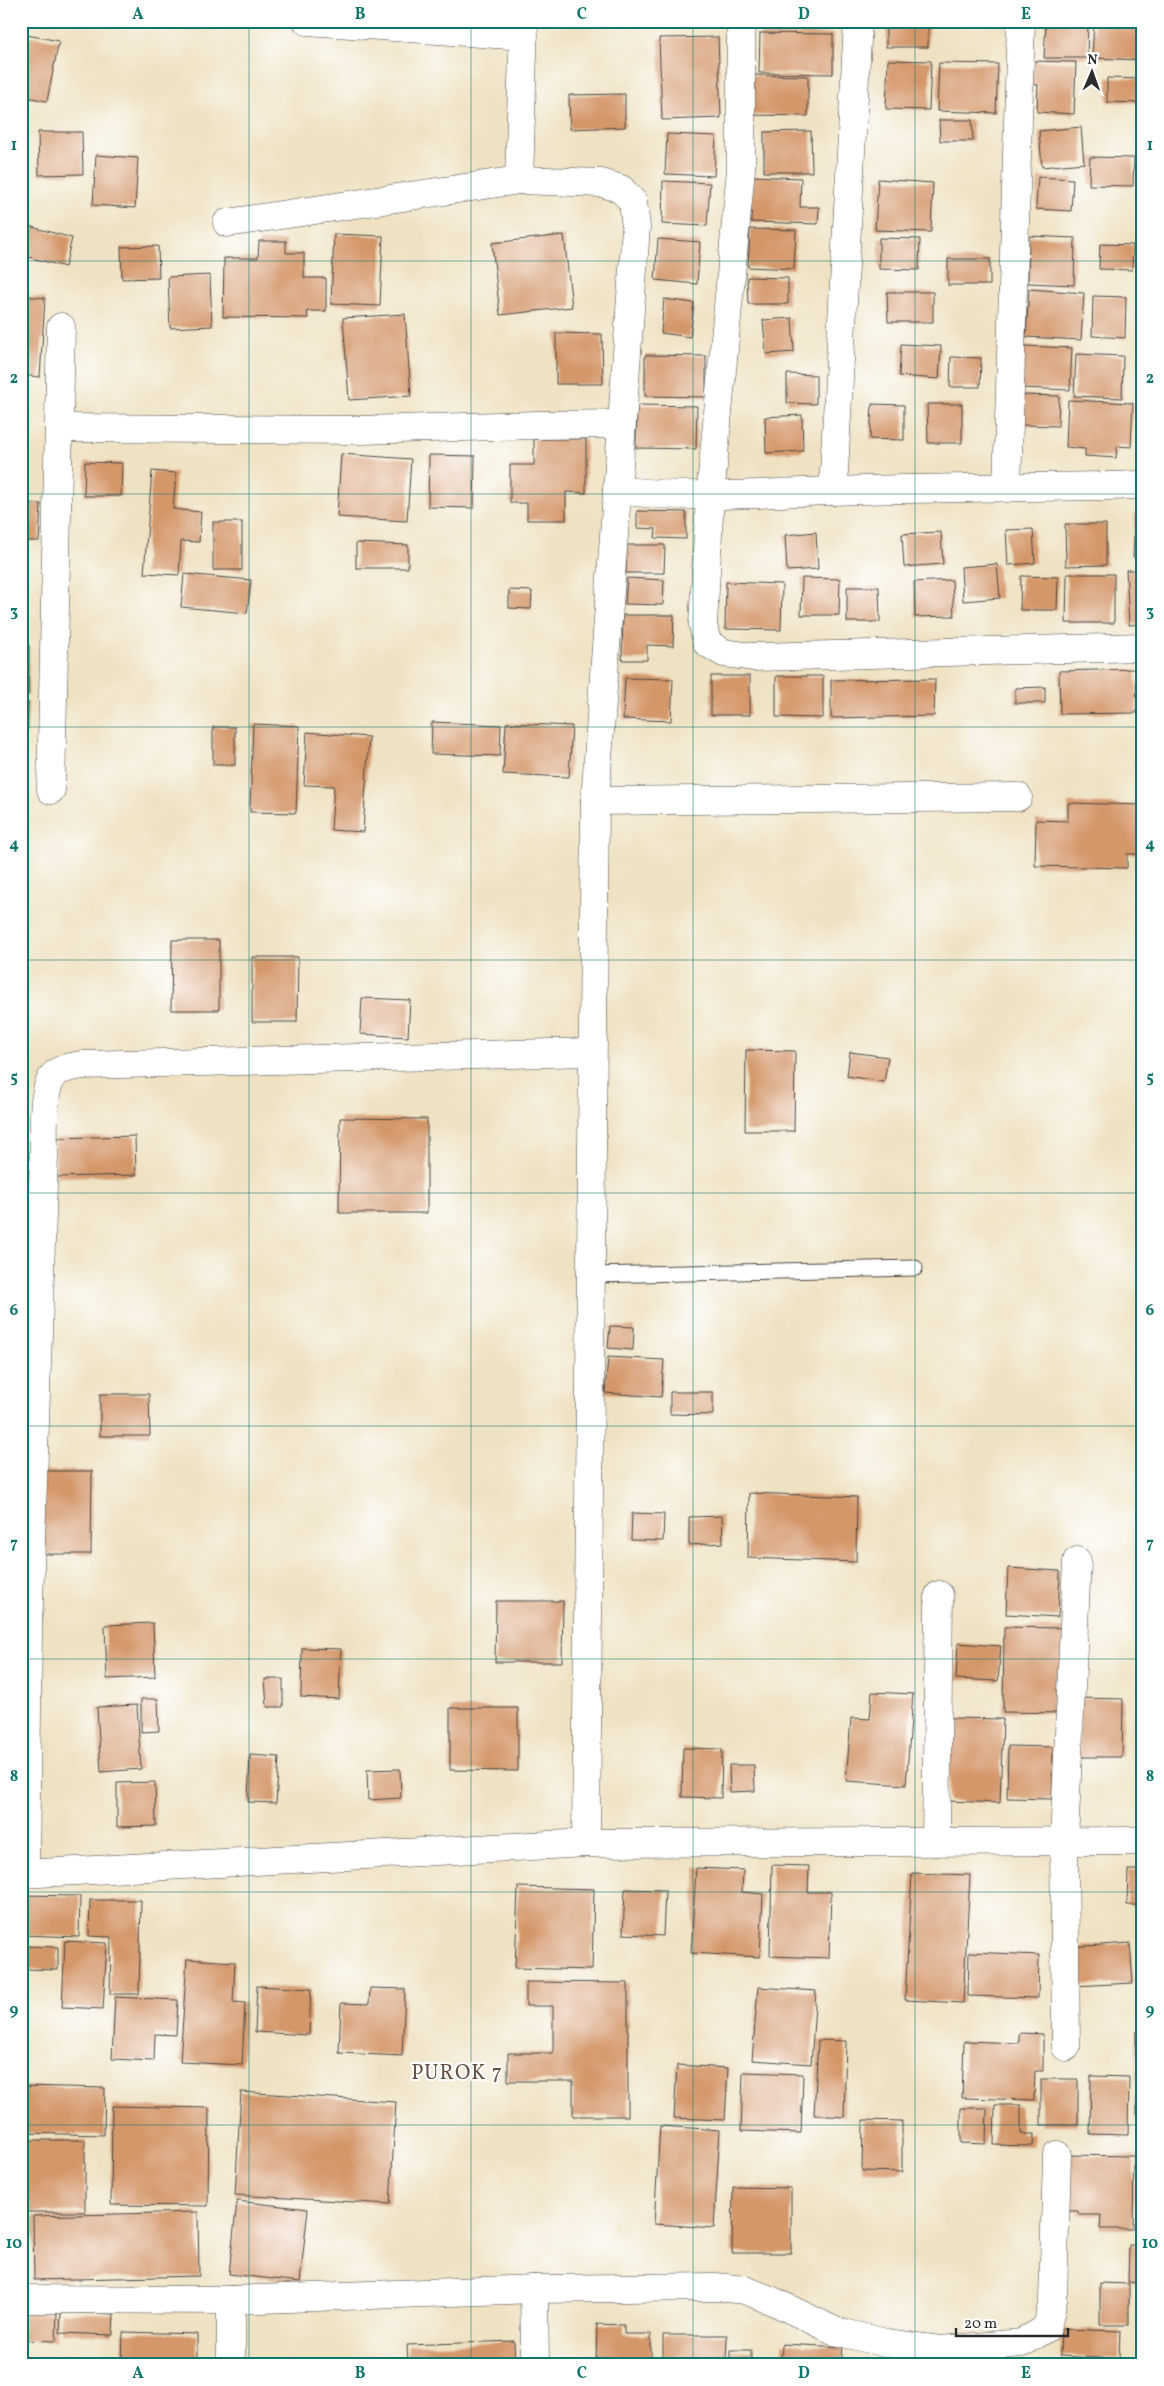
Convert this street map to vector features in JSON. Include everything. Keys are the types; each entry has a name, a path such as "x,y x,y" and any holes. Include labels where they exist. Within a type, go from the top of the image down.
{"street":[{"path":"307,21 524,29 518,180"},
{"path":"741,21 741,169 710,497 703,625 707,642 724,653 753,657 1143,647"},
{"path":"833,490 858,21"},
{"path":"1007,488 1021,21"},
{"path":"227,223 518,180 602,184 621,189 633,202 636,227 595,801 591,1052 586,1843"},
{"path":"51,790 61,327"},
{"path":"60,428 362,430 537,424 622,424"},
{"path":"617,490 710,497 833,490 1143,485"},
{"path":"595,801 1018,797"},
{"path":"591,1052 82,1065 65,1068 52,1076 46,1097 28,1631 23,1874 586,1843 1143,1841"},
{"path":"1066,2048 1064,1841 1077,1561"},
{"path":"936,1842 939,1595"},
{"path":"21,2299 231,2300 534,2289 716,2287 745,2290 775,2302 835,2331 886,2343 940,2350 1022,2343 1047,2328 1053,2300 1057,2155"},
{"path":"534,2289 536,2365"},
{"path":"231,2300 231,2365"}],"lane":[{"path":"591,1275 915,1268"}],"building":[{"path":"783,21 811,21 811,24"},
{"path":"886,21 928,21 928,47 886,47"},
{"path":"1046,21 1088,22 1087,58 1044,58"},
{"path":"1094,21 1143,21 1142,60 1092,58"},
{"path":"760,33 833,34 833,74 759,73"},
{"path":"21,34 59,41 47,101 21,96"},
{"path":"718,37 721,118 662,120 659,38"},
{"path":"888,60 931,61 929,110 886,109"},
{"path":"1029,61 1076,62 1074,114 1037,112 1038,85 1028,84"},
{"path":"939,63 998,64 996,113 937,111"},
{"path":"750,75 808,76 808,116 750,115"},
{"path":"1107,78 1143,79 1143,103 1107,102"},
{"path":"625,94 625,127 570,129 569,95"},
{"path":"939,120 972,120 973,141 940,141"},
{"path":"1081,127 1084,163 1042,167 1039,131"},
{"path":"811,131 812,172 764,172 764,132"},
{"path":"38,132 82,132 83,174 39,175"},
{"path":"667,134 716,136 714,176 665,174"},
{"path":"96,155 138,158 135,208 93,205"},
{"path":"1090,157 1134,158 1133,186 1089,185"},
{"path":"752,176 801,178 800,207 819,207 818,224 751,222"},
{"path":"1038,177 1073,179 1071,211 1036,209"},
{"path":"878,179 933,183 931,232 875,230"},
{"path":"663,181 710,183 707,226 662,224"},
{"path":"25,225 72,238 65,267 21,255 21,238"},
{"path":"750,229 796,230 794,269 748,267"},
{"path":"334,234 383,236 380,306 331,304"},
{"path":"564,235 572,307 500,315 492,243"},
{"path":"1029,236 1075,238 1074,285 1028,283"},
{"path":"879,238 920,239 919,270 879,269"},
{"path":"658,239 700,242 697,284 655,280"},
{"path":"259,241 286,241 286,253 304,253 304,278 326,278 326,311 307,311 308,318 223,317 224,258 258,258"},
{"path":"1100,244 1133,245 1132,270 1099,269"},
{"path":"158,246 159,278 122,279 121,247"},
{"path":"948,259 990,259 990,285 948,285"},
{"path":"210,275 212,326 170,328 168,277"},
{"path":"747,277 788,278 788,304 748,304"},
{"path":"1029,289 1084,293 1081,340 1026,337"},
{"path":"887,292 933,292 933,322 888,322"},
{"path":"21,296 45,298 40,377 21,375"},
{"path":"1093,296 1126,297 1125,338 1092,336"},
{"path":"664,299 694,303 690,337 661,333"},
{"path":"405,314 411,396 349,400 343,318"},
{"path":"792,318 794,352 766,354 763,320"},
{"path":"556,333 602,334 603,384 556,384"},
{"path":"901,344 941,346 939,379 899,376"},
{"path":"1024,346 1072,348 1070,390 1021,388"},
{"path":"1076,354 1123,356 1122,398 1074,396"},
{"path":"645,355 706,356 706,397 645,396"},
{"path":"951,357 981,358 980,387 950,387"},
{"path":"787,374 816,375 816,404 787,403"},
{"path":"1022,395 1059,396 1058,426 1021,425"},
{"path":"1068,400 1133,403 1131,447 1117,446 1116,458 1085,456 1085,449 1066,447"},
{"path":"872,404 904,405 904,440 870,439"},
{"path":"927,404 962,404 962,443 928,443"},
{"path":"637,405 697,406 696,449 636,448"},
{"path":"802,415 803,451 766,453 765,417"},
{"path":"534,439 586,439 586,493 566,492 566,520 527,520 527,503 510,503 510,465 534,465"},
{"path":"21,441 24,441 23,469 21,469"},
{"path":"341,454 411,459 407,521 337,517"},
{"path":"429,455 475,456 474,508 428,507"},
{"path":"85,462 122,463 121,496 84,496"},
{"path":"152,471 176,473 173,509 201,512 199,542 181,541 179,575 144,573"},
{"path":"21,503 41,504 39,541 21,541"},
{"path":"637,511 686,512 686,539 655,538 656,529 637,528"},
{"path":"1135,512 1143,512 1143,557 1133,557"},
{"path":"213,522 242,522 242,570 213,570"},
{"path":"1065,524 1106,524 1106,565 1066,566"},
{"path":"1033,529 1035,563 1008,565 1006,530"},
{"path":"816,532 818,569 787,571 785,535"},
{"path":"941,532 943,564 904,567 902,534"},
{"path":"356,543 408,545 408,568 356,568"},
{"path":"627,545 665,545 664,573 626,573"},
{"path":"997,564 1000,598 963,601 961,567"},
{"path":"1126,570 1143,570 1143,624 1129,625"},
{"path":"184,574 251,580 247,613 181,607"},
{"path":"1067,574 1114,574 1114,623 1066,623"},
{"path":"1021,576 1058,577 1057,610 1020,610"},
{"path":"627,578 664,580 663,605 625,604"},
{"path":"802,578 840,579 839,615 801,615"},
{"path":"952,580 954,616 915,617 914,582"},
{"path":"726,582 782,584 781,630 725,629"},
{"path":"847,587 879,587 880,622 847,622"},
{"path":"509,590 532,591 531,609 509,608"},
{"path":"623,615 674,615 673,646 647,645 647,660 622,660"},
{"path":"21,645 29,645 28,695 21,694"},
{"path":"1136,669 1137,713 1060,714 1059,671"},
{"path":"711,676 750,676 750,715 711,715"},
{"path":"776,676 823,676 823,718 776,717"},
{"path":"625,678 673,679 671,721 623,719"},
{"path":"935,679 934,716 831,718 831,680"},
{"path":"1045,687 1045,703 1015,703 1015,688"},
{"path":"21,702 28,702 27,733 21,733"},
{"path":"432,722 501,725 500,756 431,754"},
{"path":"506,723 572,726 569,777 503,774"},
{"path":"253,724 299,726 296,813 250,812"},
{"path":"213,727 235,727 235,765 213,765"},
{"path":"307,732 369,737 363,832 331,830 334,786 304,785"},
{"path":"21,745 25,745 23,781 21,781"},
{"path":"1068,803 1143,805 1143,854 1127,854 1127,868 1035,866 1036,820 1068,821"},
{"path":"172,940 219,940 219,1010 171,1010"},
{"path":"252,957 298,957 297,1022 252,1022"},
{"path":"362,998 410,1000 408,1037 360,1034"},
{"path":"746,1050 795,1051 794,1131 745,1131"},
{"path":"850,1052 888,1057 884,1082 847,1076"},
{"path":"340,1118 427,1119 427,1213 339,1213"},
{"path":"135,1136 136,1175 56,1177 55,1138"},
{"path":"610,1326 634,1327 633,1350 608,1348"},
{"path":"608,1357 664,1360 661,1397 605,1393"},
{"path":"670,1392 713,1392 713,1415 670,1414"},
{"path":"100,1394 149,1394 150,1436 100,1436"},
{"path":"42,1471 92,1471 91,1554 41,1554"},
{"path":"749,1493 857,1497 856,1562 748,1558"},
{"path":"632,1513 664,1514 663,1541 631,1540"},
{"path":"722,1516 723,1543 689,1545 689,1517"},
{"path":"1008,1568 1060,1571 1058,1617 1006,1614"},
{"path":"496,1601 563,1601 562,1662 495,1662"},
{"path":"153,1623 155,1677 107,1679 105,1625"},
{"path":"1004,1627 1064,1628 1062,1713 1003,1712"},
{"path":"958,1643 1001,1646 998,1681 956,1679"},
{"path":"302,1648 341,1649 339,1699 301,1697"},
{"path":"265,1679 283,1679 283,1707 267,1707"},
{"path":"872,1692 913,1694 906,1785 846,1781 851,1718 870,1719"},
{"path":"1079,1698 1123,1699 1122,1757 1079,1757"},
{"path":"141,1699 158,1699 159,1731 141,1732"},
{"path":"137,1705 141,1769 101,1772 97,1707"},
{"path":"450,1708 518,1708 518,1771 450,1770"},
{"path":"951,1718 1003,1719 1000,1803 948,1801"},
{"path":"1008,1746 1053,1747 1052,1799 1007,1798"},
{"path":"683,1748 722,1749 721,1798 682,1797"},
{"path":"250,1755 279,1757 276,1803 248,1802"},
{"path":"729,1765 754,1765 755,1791 730,1792"},
{"path":"400,1769 401,1798 368,1800 367,1770"},
{"path":"155,1782 156,1826 117,1827 117,1783"},
{"path":"772,1865 809,1866 808,1892 831,1892 829,1958 770,1956"},
{"path":"696,1868 743,1870 742,1892 763,1894 760,1957 691,1953"},
{"path":"1128,1870 1143,1870 1143,1905 1127,1905"},
{"path":"912,1873 970,1875 963,2003 905,2000"},
{"path":"518,1887 594,1889 592,1970 515,1968"},
{"path":"625,1889 665,1890 663,1936 623,1934"},
{"path":"21,1895 80,1896 79,1937 21,1935"},
{"path":"90,1900 141,1900 139,1994 110,1994 111,1937 89,1936"},
{"path":"65,1941 107,1943 103,2009 62,2007"},
{"path":"1130,1943 1133,1983 1074,1986 1071,1947"},
{"path":"23,1946 58,1947 58,1970 23,1969"},
{"path":"969,1952 1039,1955 1038,1998 968,1996"},
{"path":"187,1959 235,1962 233,2002 245,2003 242,2065 180,2062"},
{"path":"526,1982 628,1983 628,2116 573,2116 573,2081 508,2081 508,2053 553,2053 553,2006 526,2006"},
{"path":"257,1986 311,1989 309,2035 255,2032"},
{"path":"758,1987 816,1991 811,2064 752,2060"},
{"path":"370,1988 405,1989 402,2056 339,2053 341,2003 369,2004"},
{"path":"115,1997 178,2000 176,2035 155,2034 154,2061 112,2059"},
{"path":"1136,2032 1143,2032 1143,2115 1137,2115"},
{"path":"1019,2033 1043,2034 1043,2071 1035,2071 1034,2100 962,2098 964,2041 1019,2043"},
{"path":"818,2040 846,2041 844,2117 814,2115"},
{"path":"677,2065 728,2068 725,2120 674,2118"},
{"path":"743,2072 803,2074 801,2133 741,2131"},
{"path":"1091,2076 1129,2077 1128,2135 1090,2134"},
{"path":"1041,2079 1078,2079 1078,2125 1041,2125"},
{"path":"23,2086 105,2088 104,2135 22,2133"},
{"path":"241,2092 396,2102 390,2204 235,2195"},
{"path":"995,2105 1021,2105 1021,2134 1034,2134 1033,2146 994,2145"},
{"path":"112,2106 209,2108 208,2206 111,2205"},
{"path":"961,2108 987,2108 986,2144 961,2143"},
{"path":"863,2120 902,2121 902,2172 862,2171"},
{"path":"660,2126 720,2130 714,2228 654,2224"},
{"path":"21,2140 85,2140 85,2212 21,2212"},
{"path":"1062,2155 1134,2156 1133,2229 1100,2229 1101,2215 1079,2215 1078,2211 1062,2211"},
{"path":"733,2187 791,2188 791,2253 732,2253"},
{"path":"237,2201 308,2209 300,2282 229,2274"},
{"path":"198,2212 199,2276 34,2280 33,2216"},
{"path":"1129,2245 1143,2245 1143,2283 1128,2282"},
{"path":"1100,2283 1129,2284 1129,2325 1100,2325"},
{"path":"21,2311 57,2313 56,2341 21,2340"},
{"path":"61,2312 114,2314 113,2335 60,2333"},
{"path":"597,2324 624,2325 624,2334 651,2334 651,2365 596,2365"},
{"path":"1061,2329 1120,2331 1119,2359 1060,2356"},
{"path":"123,2332 197,2334 197,2365 122,2365"},
{"path":"663,2335 727,2335 726,2365 663,2365"},
{"path":"514,2341 515,2365 408,2365 407,2345"},
{"path":"782,2344 843,2347 841,2365 781,2365"},
{"path":"730,2350 751,2350 751,2365 730,2365"}],"district":[{"name":"PUROK 7","path":"457,2072"}]}
